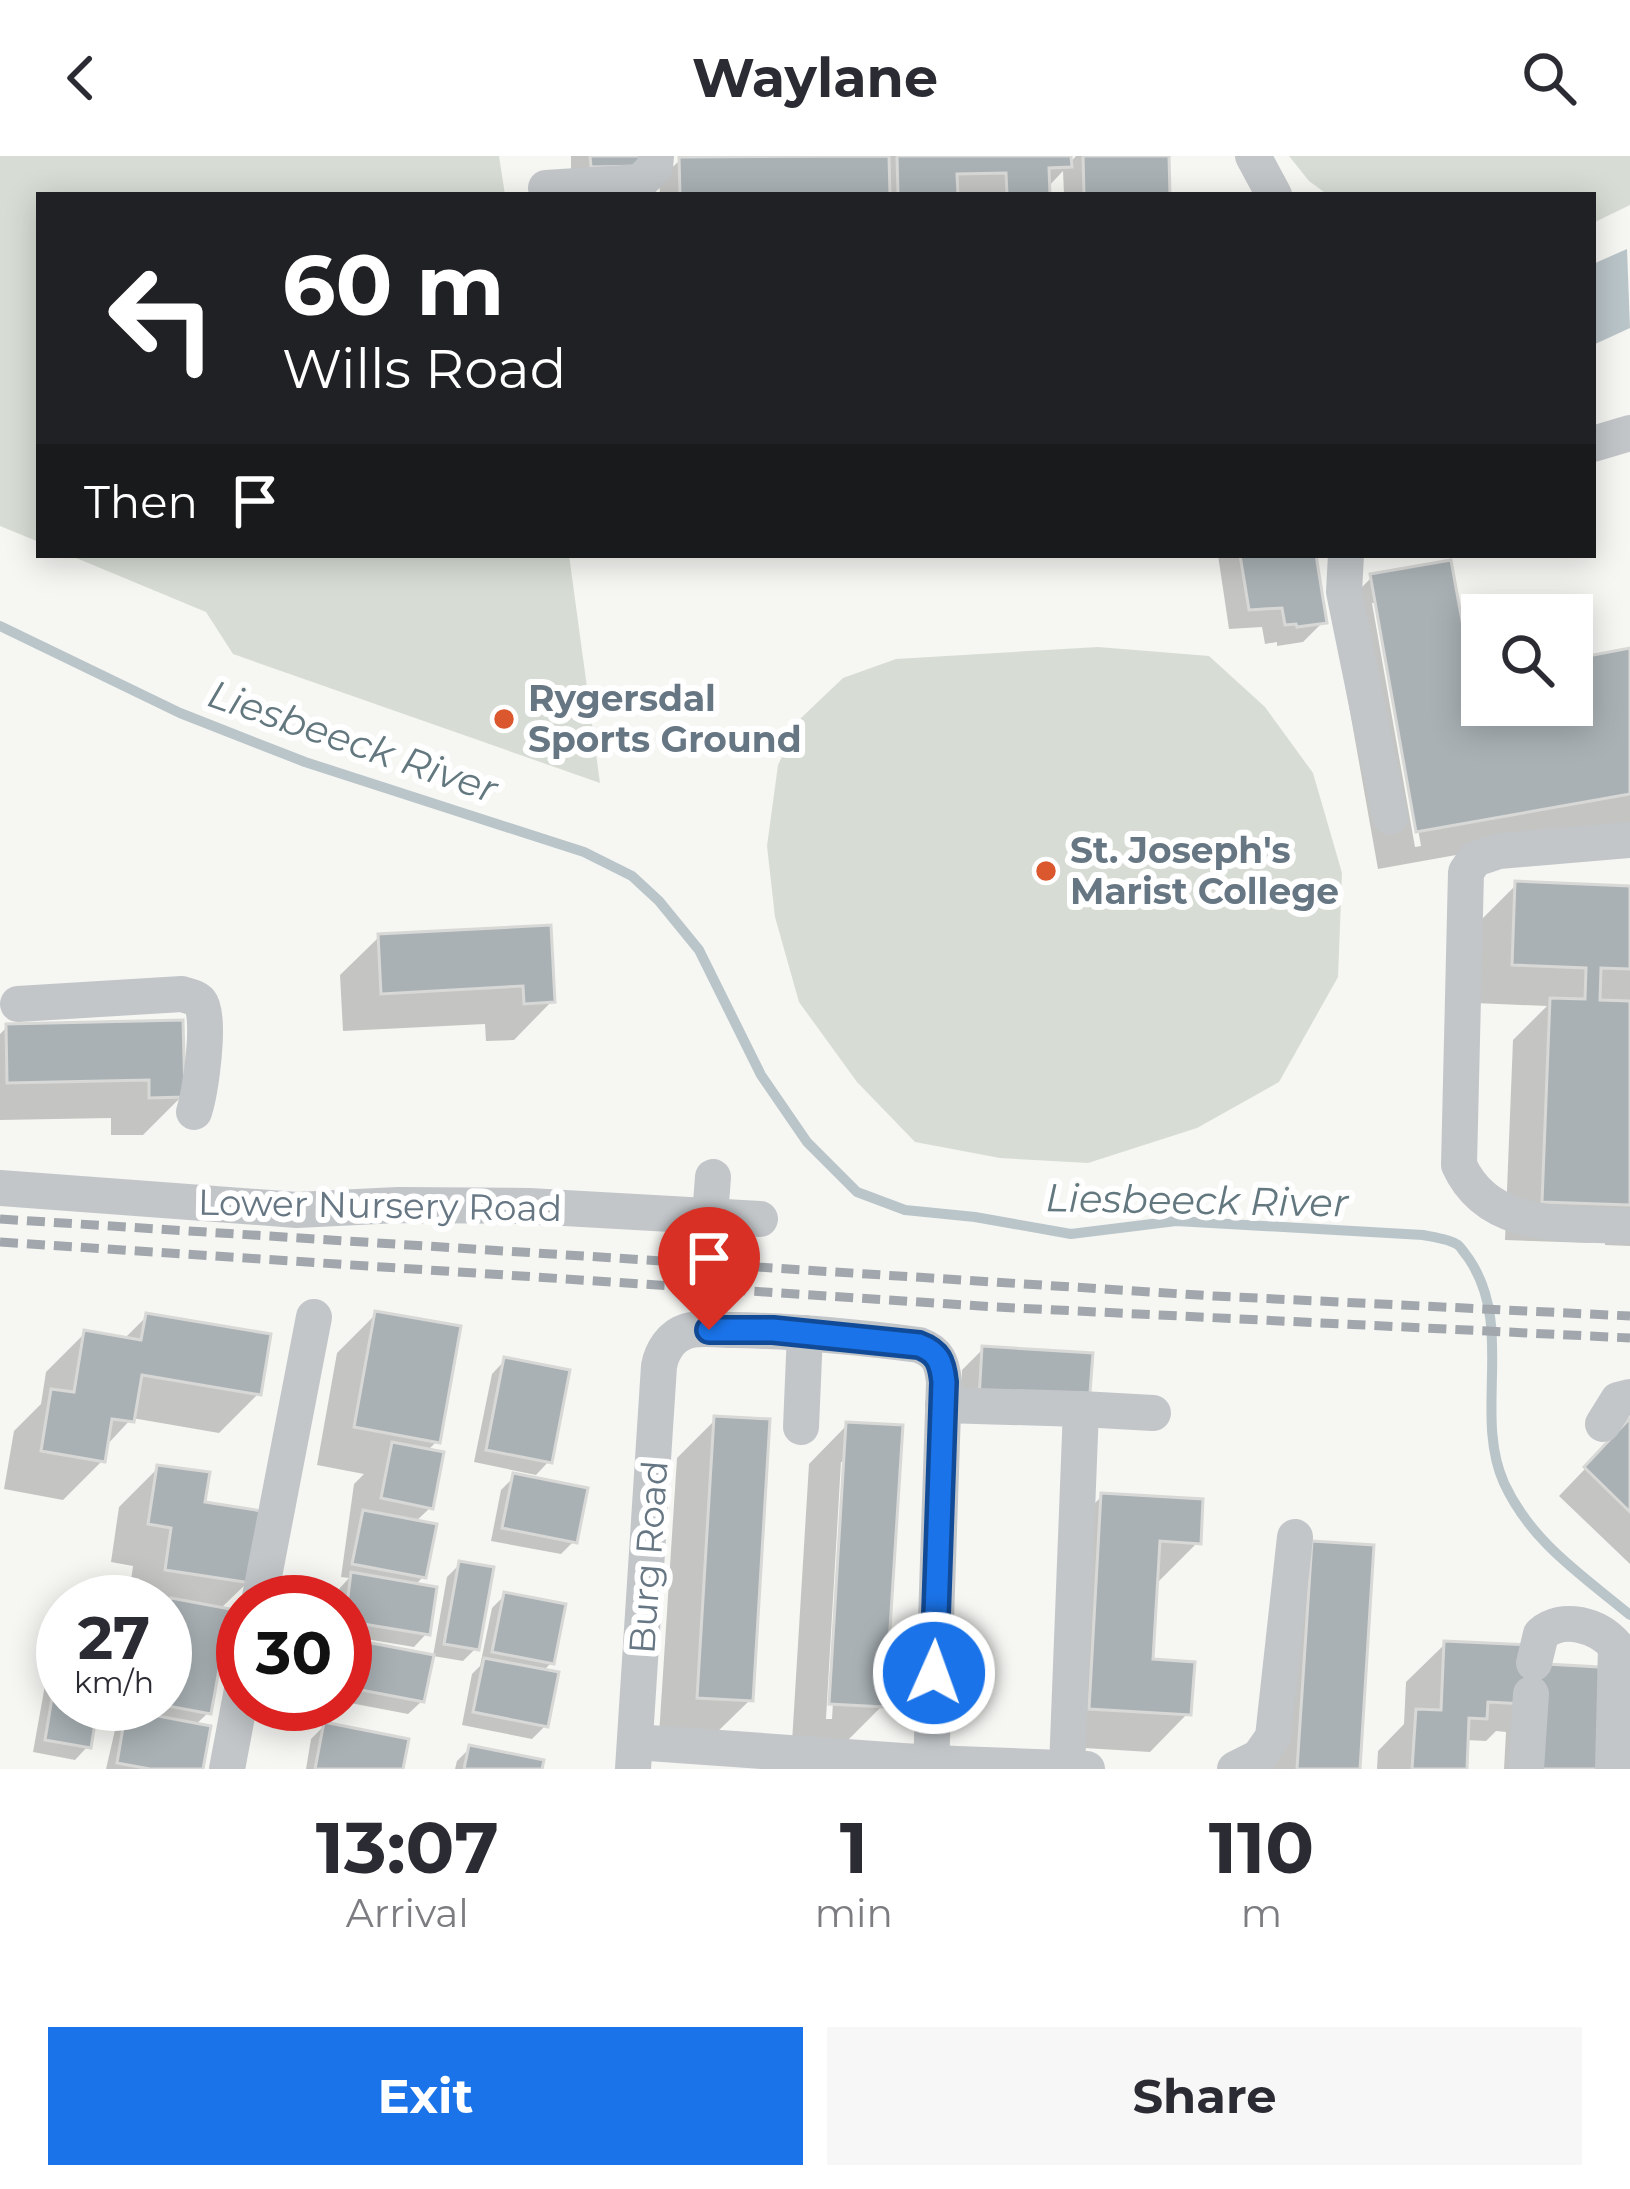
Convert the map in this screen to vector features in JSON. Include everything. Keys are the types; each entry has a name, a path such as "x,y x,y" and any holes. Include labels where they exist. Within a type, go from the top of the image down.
{"street":[{"path":"544,180 640,182 655,167 656,156"},
{"path":"1253,156 1272,192"},
{"path":"1596,443 1630,433"},
{"path":"1346,558 1344,592 1390,817"},
{"path":"1630,840 1499,851 1475,859 1466,872 1459,1165 1468,1183 1505,1214 1542,1222 1630,1226"},
{"path":"18,1004 182,994 197,999 205,1022 200,1096 194,1112"},
{"path":"710,1216 713,1177"},
{"name":"Lower Nursery Road","path":"0,1188 297,1210 529,1206 760,1219"},
{"path":"264,1575 314,1317"},
{"name":"Burg Road","path":"634,1756 659,1366 666,1347 686,1331 806,1333"},
{"path":"801,1427 806,1333 919,1345 940,1360 943,1405 931,1766"},
{"path":"1603,1424 1618,1400 1630,1396"},
{"path":"943,1405 1154,1413"},
{"path":"1066,1768 1082,1409"},
{"path":"1235,1769 1259,1757 1273,1737 1295,1538"},
{"path":"1526,1769 1540,1634 1559,1625 1594,1628 1616,1646 1613,1769"},
{"path":"226,1769 234,1731"},
{"path":"634,1756 1088,1769"}],"shaded area":[{"path":"0,156 499,156 505,192 36,192 36,541 0,526"},
{"path":"1289,156 1630,156 1630,205 1596,222 1596,192 1324,192"},
{"path":"1627,249 1630,328 1596,344 1596,263"},
{"name":"Rygersdal Sports Ground","path":"76,558 569,558 600,783 233,654 206,612"},
{"path":"1098,647 1209,656 1265,707 1313,773 1342,873 1338,977 1279,1082 1197,1128 1088,1163 1000,1158 915,1142 857,1082 799,1002 775,917 767,846 778,765 801,718 843,678 896,659"}],"building":[{"path":"590,156 641,156 641,166 591,167"},
{"path":"889,156 890,192 680,192 679,157"},
{"path":"897,156 1071,156 1072,167 1049,168 1050,192 1007,192 1006,173 957,174 958,192 898,192"},
{"path":"1083,156 1169,156 1170,192 1084,192"},
{"path":"1240,558 1316,558 1327,623 1285,625 1282,608 1249,610"},
{"path":"1451,560 1461,615 1461,726 1593,726 1593,655 1630,648 1630,794 1416,832 1370,574"},
{"path":"1515,881 1630,886 1630,969 1601,968 1600,1000 1630,1001 1630,1205 1542,1202 1550,998 1585,999 1586,968 1512,965"},
{"path":"551,925 555,1002 524,1004 523,986 381,994 378,934"},
{"path":"183,1020 185,1097 149,1098 149,1080 7,1083 6,1024"},
{"path":"375,1311 461,1326 440,1443 354,1427"},
{"path":"146,1313 271,1334 261,1395 142,1375 134,1422 112,1419 105,1462 41,1451 51,1389 74,1392 84,1330 141,1340"},
{"path":"982,1346 1093,1353 1089,1406 979,1400"},
{"path":"504,1357 570,1370 552,1463 486,1450"},
{"path":"714,1416 770,1419 753,1701 697,1698"},
{"path":"1630,1418 1630,1512 1584,1467"},
{"path":"846,1422 903,1425 885,1707 829,1704"},
{"path":"392,1442 444,1452 433,1509 381,1498"},
{"path":"157,1465 210,1472 205,1502 262,1511 252,1575 216,1578 165,1570 171,1528 148,1524"},
{"path":"513,1473 588,1488 577,1543 502,1528"},
{"path":"1101,1493 1203,1499 1201,1544 1160,1541 1153,1659 1195,1662 1191,1715 1089,1709"},
{"path":"363,1510 437,1524 426,1578 352,1564"},
{"path":"1312,1541 1374,1545 1360,1769 1297,1769"},
{"path":"459,1561 494,1567 479,1650 444,1644"},
{"path":"372,1576 437,1587 430,1635 372,1625"},
{"path":"504,1592 566,1604 554,1664 492,1652"},
{"path":"192,1602 216,1606 216,1686 211,1714 192,1710"},
{"path":"1444,1641 1531,1645 1529,1663 1599,1667 1606,1769 1539,1769 1527,1704 1488,1702 1487,1719 1469,1718 1467,1769 1412,1769 1416,1709 1441,1710"},
{"path":"372,1643 434,1655 424,1702 372,1692"},
{"path":"484,1658 559,1672 548,1727 473,1712"},
{"path":"192,1722 211,1726 203,1769 150,1769 117,1763 122,1731 192,1731"},
{"path":"46,1731 94,1731 91,1748 45,1740"},
{"path":"322,1731 369,1731 409,1739 403,1769 315,1769"},
{"path":"469,1745 544,1760 542,1769 464,1769"}],"waterway":[{"name":"Liesbeeck River","path":"0,626 180,713 305,762 584,852 632,876 699,950 761,1075 807,1142 857,1192 905,1210 1071,1234 1176,1221 1423,1235 1455,1243 1469,1259 1490,1313 1492,1428 1504,1483 1543,1540 1630,1615"}],"railway":[{"path":"0,1219 1214,1296 1630,1316"},
{"path":"0,1242 995,1307 1630,1338"}],"place":[{"name":"Rygersdal Sports Ground","path":"504,719"},
{"name":"St. Joseph's Marist College","path":"1046,871"}],"route":[{"path":"709,1330 773,1330 919,1345 940,1360 944,1382 934,1673"}]}
